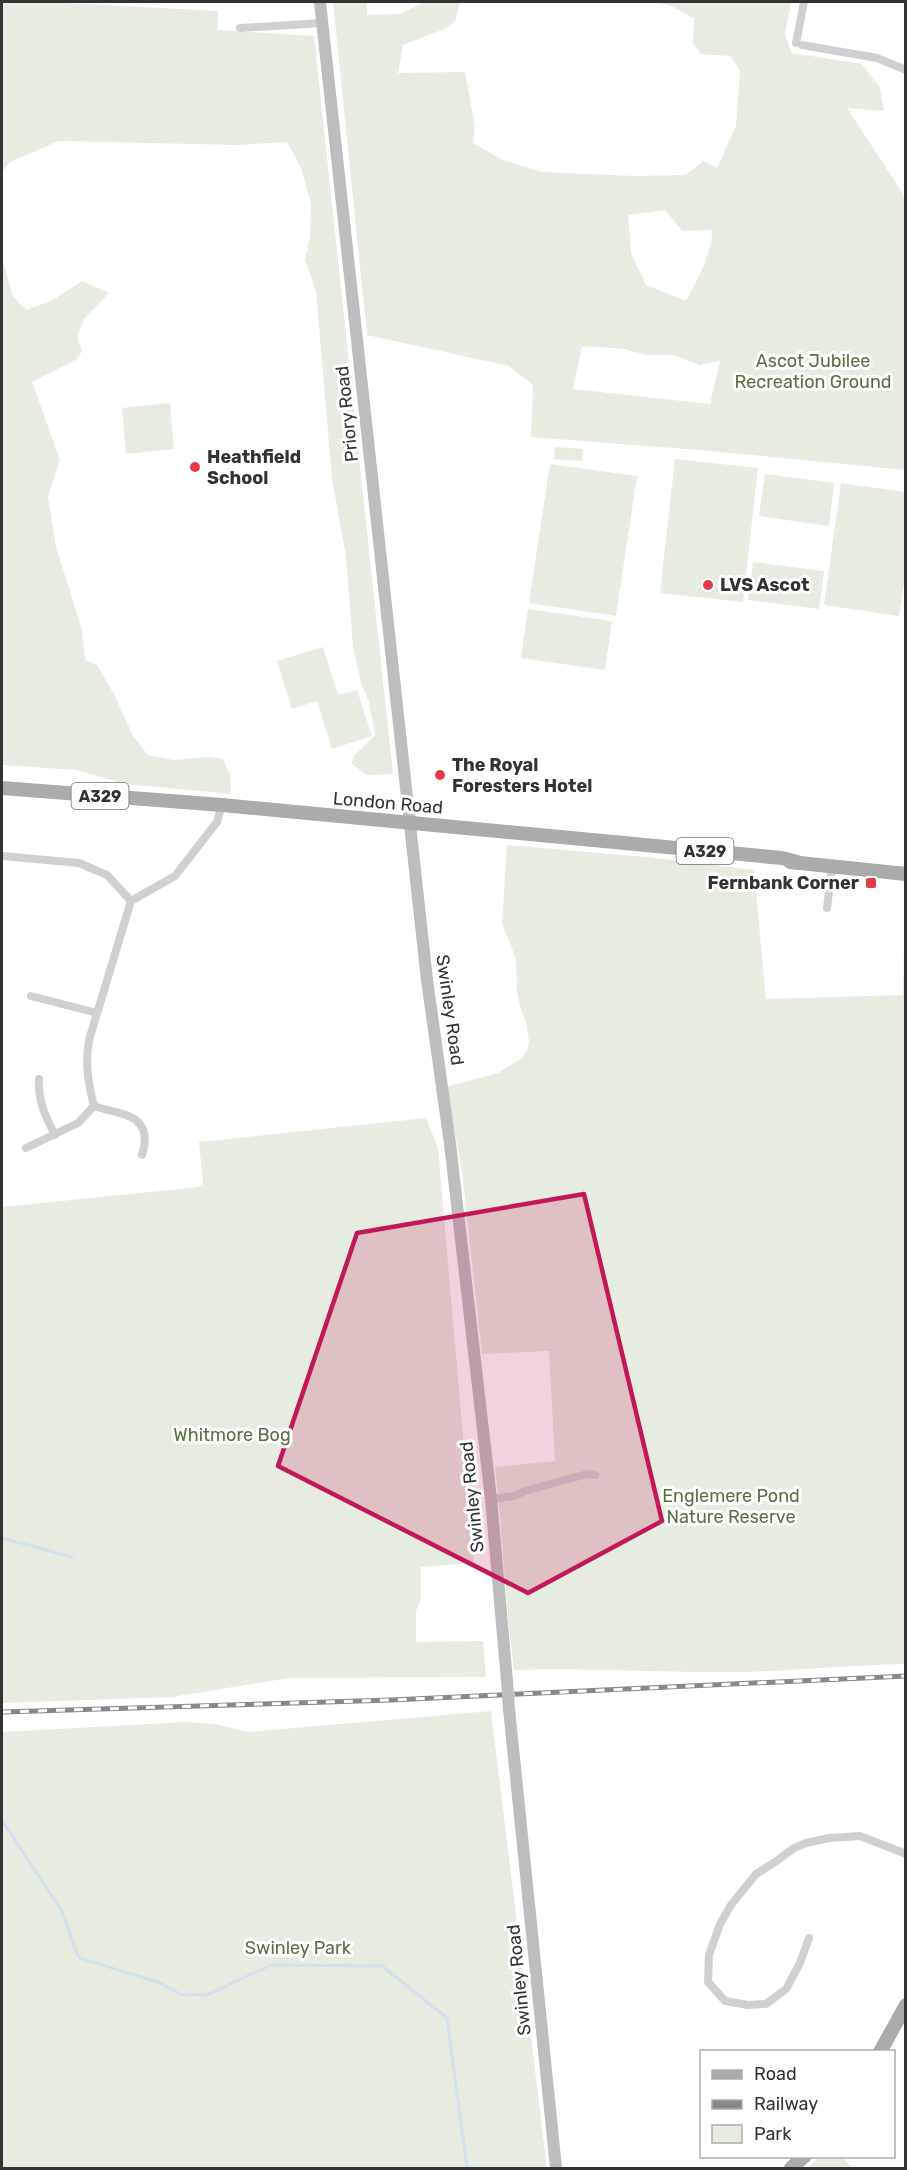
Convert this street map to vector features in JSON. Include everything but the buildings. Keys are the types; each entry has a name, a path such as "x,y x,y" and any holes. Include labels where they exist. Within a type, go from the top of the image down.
{"main road":[{"name":"Priory Road","path":"320,2 410,823"},
{"name":"London Road","path":"2,788 222,805 771,858 779,861 906,874"},
{"name":"Swinley Road","path":"410,823 491,1499 509,1709 556,2169"},
{"path":"881,2050 906,2004"},
{"path":"791,2169 804,2158"}],"street":[{"path":"804,2 799,44 877,58 906,70"},
{"path":"240,28 322,23"},
{"path":"94,1106 87,1076 86,1055 131,901 176,876 217,822 222,805"},
{"path":"2,856 78,863 107,875 131,901"},
{"path":"827,908 832,866"},
{"path":"31,996 97,1013"},
{"path":"39,1079 42,1109 55,1135"},
{"path":"26,1148 78,1123 94,1106"},
{"path":"94,1106 123,1113 137,1120 146,1143 142,1155"},
{"path":"491,1499 514,1496 587,1474 595,1475"},
{"path":"809,1938 800,1963 786,1989 766,2004 748,2005 725,2001 708,1982 710,1955 720,1924 731,1905 756,1874 794,1848 829,1838 860,1836 906,1854"}],"highlighted area":[{"path":"584,1194 662,1521 528,1593 278,1466 357,1233"}],"green space":[{"path":"2,2 49,2 218,11 218,30 314,36 393,774 367,775 352,764 354,756 375,735 369,702 361,683 353,647 346,556 332,479 316,291 305,260 310,238 311,204 301,168 287,142 238,145 59,141 10,162 2,172"},
{"name":"Ascot Jubilee Recreation Ground","path":"333,2 367,2 367,15 400,14 424,2 460,2 455,21 447,28 403,45 398,73 465,72 475,126 473,143 501,159 541,172 635,176 686,175 703,161 717,168 736,126 740,71 730,56 701,54 693,43 694,18 669,5 650,2 791,2 785,35 792,53 862,64 880,88 884,111 847,108 902,192 905,202 905,470 699,450 531,437 533,385 509,366 367,335","holes":["665,210 682,231 712,230 707,257 686,301 646,285 631,253 628,215","582,346 624,349 646,355 674,355 700,365 720,361 710,404 573,389"]},
{"path":"2,260 12,295 26,310 51,301 82,281 109,293 84,319 77,336 82,351 77,359 32,382 60,460 48,497 56,547 82,630 85,660 97,665 114,694 133,736 148,755 174,760 209,757 223,759 230,775 231,794 126,784 76,770 2,765"},
{"path":"170,403 174,449 126,454 122,408"},
{"path":"555,447 583,449 582,461 554,459"},
{"path":"675,459 758,468 743,602 660,593"},
{"path":"550,464 637,476 616,616 529,603"},
{"path":"765,474 834,483 829,526 759,516"},
{"path":"841,483 905,492 906,570 899,616 824,605"},
{"path":"753,562 824,571 819,609 748,600"},
{"path":"528,609 612,621 605,670 521,658"},
{"path":"323,647 338,695 357,690 372,736 332,749 317,701 292,709 277,661"},
{"name":"Englemere Pond Nature Reserve","path":"507,845 647,857 754,870 766,999 903,995 905,888 905,1664 737,1672 514,1670 495,1467 555,1461 549,1351 482,1354 462,1171 446,1087 498,1073 522,1058 528,1049 526,1022 517,992 516,959 502,923"},
{"name":"Whitmore Bog","path":"426,1118 438,1148 474,1563 421,1567 421,1599 416,1611 416,1642 483,1641 486,1677 289,1678 172,1697 2,1703 2,1207 199,1187 203,1183 199,1142"},
{"name":"Swinley Park","path":"491,1711 547,2168 2,2168 2,1732 186,1722 215,1724 248,1732"},
{"path":"818,2158 845,2158 851,2168 807,2168"}],"waterway":[{"path":"2,1538 72,1557"},
{"path":"2,1820 61,1910 80,1958 160,1983 180,1994 207,1995 271,1965 382,1966 447,2018 467,2168"}],"railway":[{"path":"2,1712 391,1700 906,1676"}],"place":[{"name":"Heathfield School","path":"195,467"},
{"name":"LVS Ascot","path":"708,585"},
{"name":"The Royal Foresters Hotel","path":"440,775"},
{"name":"Fernbank Corner","path":"871,883"}]}
